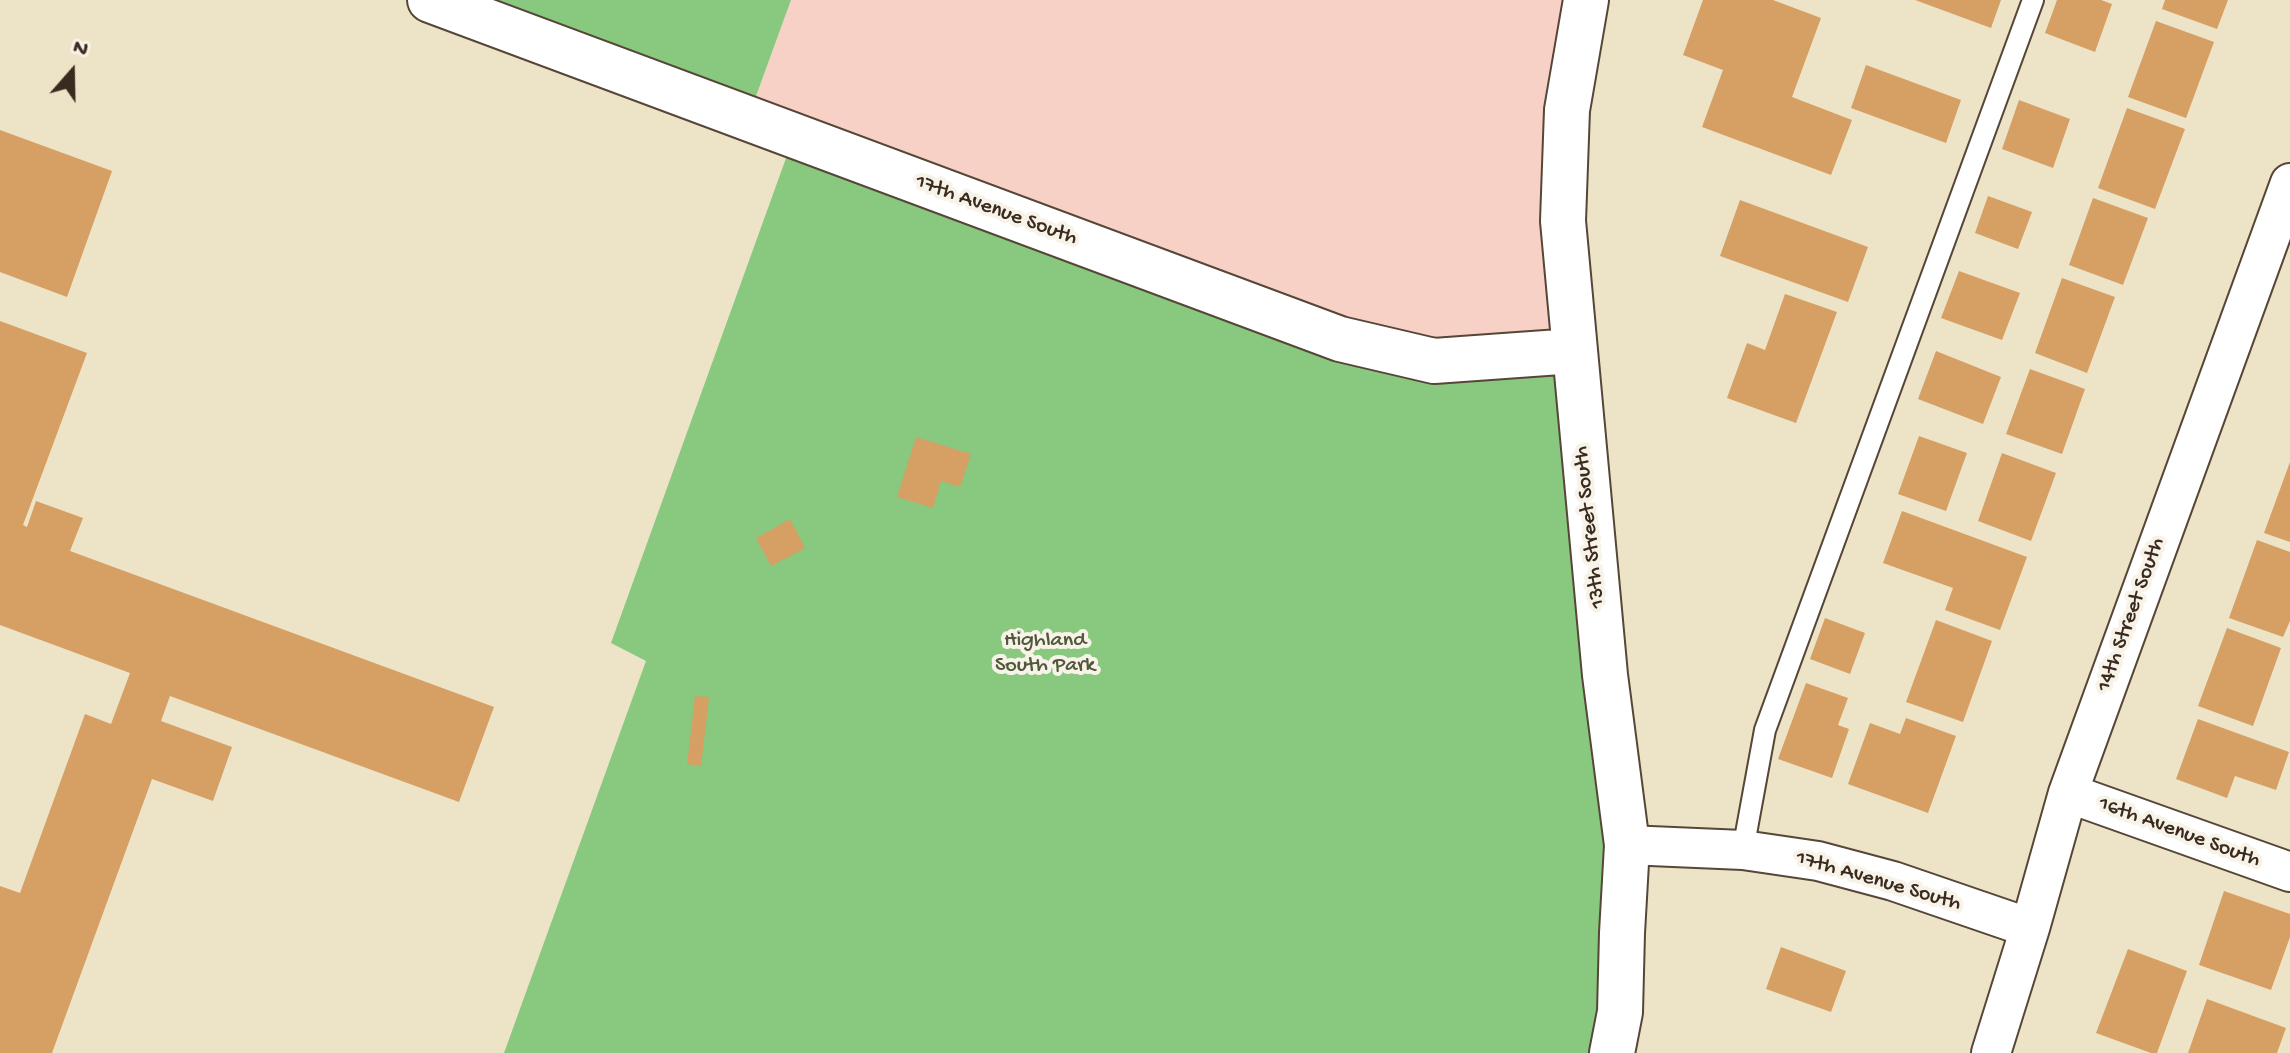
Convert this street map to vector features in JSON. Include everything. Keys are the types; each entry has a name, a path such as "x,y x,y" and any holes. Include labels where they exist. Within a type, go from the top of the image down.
{"street":[{"name":"17th Avenue South","path":"430,0 1340,339 1434,361 1574,351"},
{"name":"13th Street South","path":"1586,0 1567,110 1563,221 1605,675 1627,845 1620,1012 1612,1053"},
{"name":"14th Street South","path":"1991,1053 2068,793 2290,183"},
{"name":"16th Avenue South","path":"2068,793 2290,872"},
{"name":"17th Avenue South","path":"1627,845 1743,850 1818,861 1893,881 2030,928"}],"lane":[{"path":"1743,850 1765,730 2033,0"}],"shaded area":[{"path":"791,0 1586,0 1574,351 1434,361 748,118"}],"green space":[{"path":"430,0 791,0 748,118"},
{"name":"Highland South Park","path":"794,136 1340,339 1574,351 1627,845 1612,1053 504,1053 646,661 611,643"}],"building":[{"path":"1703,0 1773,0 1821,18 1792,97 1852,120 1831,175 1702,127 1723,70 1683,55"},
{"path":"1915,0 2001,0 1991,28"},
{"path":"2057,0 2101,0 2112,4 2095,52 2045,33"},
{"path":"2165,0 2228,0 2217,29 2162,9"},
{"path":"2156,21 2214,42 2186,118 2128,97"},
{"path":"1866,65 1961,100 1946,143 1851,108"},
{"path":"2019,100 2070,119 2053,168 2002,149"},
{"path":"2127,108 2185,129 2155,209 2098,188"},
{"path":"0,130 112,171 67,297 0,272"},
{"path":"1988,196 2032,212 2018,249 1975,233"},
{"path":"2093,198 2148,218 2123,285 2069,265"},
{"path":"1740,200 1868,247 1848,302 1720,256"},
{"path":"1959,271 2020,293 2002,340 1941,318"},
{"path":"2062,278 2115,297 2087,373 2035,353"},
{"path":"1785,294 1837,312 1796,423 1727,398 1747,343 1765,350"},
{"path":"0,321 87,353 23,525 27,527 36,501 83,518 70,551 494,707 459,802 170,696 161,721 232,747 213,801 152,779 52,1053 0,1053 0,886 20,893 85,714 111,724 130,673 0,625"},
{"path":"1936,351 2001,377 1983,424 1918,399"},
{"path":"2030,369 2085,389 2062,454 2006,434"},
{"path":"1919,436 1967,453 1946,511 1898,494"},
{"path":"916,437 971,454 960,487 941,481 933,508 897,497"},
{"path":"2002,453 2056,473 2031,541 1978,521"},
{"path":"2290,462 2290,542 2264,533"},
{"path":"1902,511 2027,557 2000,630 1945,610 1953,588 1883,563"},
{"path":"790,519 805,548 771,566 756,538"},
{"path":"2257,540 2290,552 2290,621 2283,637 2229,618"},
{"path":"1825,618 1865,633 1850,674 1810,659"},
{"path":"1936,620 1992,641 1963,722 1906,702"},
{"path":"2227,628 2281,648 2253,726 2198,706"},
{"path":"1806,683 1848,698 1838,725 1849,729 1832,778 1778,759"},
{"path":"695,696 709,697 701,766 687,764"},
{"path":"1906,718 1956,736 1928,813 1848,784 1870,723 1900,734"},
{"path":"2198,719 2289,752 2276,790 2235,776 2227,798 2176,779"},
{"path":"2224,891 2290,914 2290,937 2271,990 2199,965"},
{"path":"1781,947 1846,971 1831,1012 1766,989"},
{"path":"2128,949 2187,971 2157,1053 2096,1033"},
{"path":"2207,999 2286,1028 2277,1053 2188,1053"}]}
